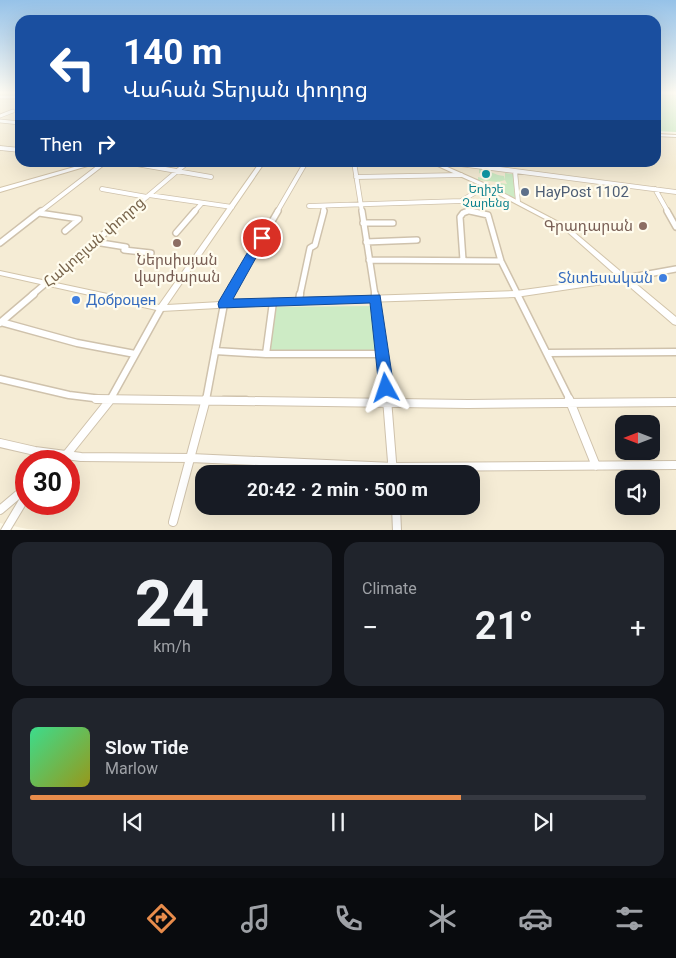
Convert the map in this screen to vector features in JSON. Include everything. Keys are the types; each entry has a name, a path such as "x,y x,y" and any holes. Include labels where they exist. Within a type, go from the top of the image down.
{"street":[{"path":"0,121 15,122"},
{"path":"661,135 676,136"},
{"path":"0,148 15,149"},
{"path":"0,152 7,148"},
{"path":"0,189 81,167"},
{"path":"0,243 99,167"},
{"path":"150,167 211,177"},
{"name":"Հակոբյան փողոց","path":"0,322 182,167"},
{"path":"70,450 110,400 161,308 260,167"},
{"path":"173,522 206,399 224,304 303,167"},
{"path":"355,167 384,354 393,465"},
{"path":"443,167 486,186 566,228 676,322"},
{"path":"483,167 676,192"},
{"path":"515,171 518,202"},
{"path":"356,177 461,175"},
{"path":"309,206 461,202 486,186"},
{"path":"102,189 232,207"},
{"path":"655,190 676,227"},
{"path":"465,199 470,211"},
{"path":"176,233 202,203"},
{"path":"299,301 310,248 315,245 323,218 324,206"},
{"path":"463,260 460,217 470,211 488,215 501,261 572,404 596,466"},
{"path":"39,213 79,219 65,231"},
{"path":"363,223 393,223"},
{"path":"366,242 417,240"},
{"path":"95,242 126,247 124,250 150,254"},
{"path":"369,260 501,261"},
{"path":"0,273 161,308 273,302 516,294 676,269"},
{"path":"266,354 273,302"},
{"path":"0,322 77,343 135,354"},
{"path":"215,351 266,354 384,354"},
{"path":"546,352 676,352"},
{"path":"0,378 110,400 206,399 388,404 676,402"},
{"path":"0,443 31,450"},
{"path":"80,457 191,458 300,465"},
{"path":"480,469 676,465"},
{"path":"0,510 15,497"},
{"path":"5,530 15,514"},
{"path":"397,515 398,530"}],"shaded area":[{"path":"0,118 15,118 15,167 661,167 661,133 676,134 676,530 27,529 0,523"}],"green space":[{"path":"661,118 676,118 676,132 661,131"},
{"path":"479,169 504,176 505,180 498,182 478,180 478,177 485,179 484,176 486,176 479,173"},
{"path":"505,173 513,174 515,198 495,189 500,183 507,184"},
{"path":"374,306 379,350 270,351 276,307"}],"place":[{"name":"Եղիշե Չարենց","path":"486,174"},
{"name":"HayPost 1102","path":"525,192"},
{"name":"Գրադարան","path":"643,226"},
{"name":"Ներսիսյան վարժարան","path":"177,243"},
{"name":"Տնտեսական","path":"663,278"},
{"name":"Доброцен","path":"76,300"}],"route":[{"path":"262,238 224,304 376,298 384,354 386,388"}]}
